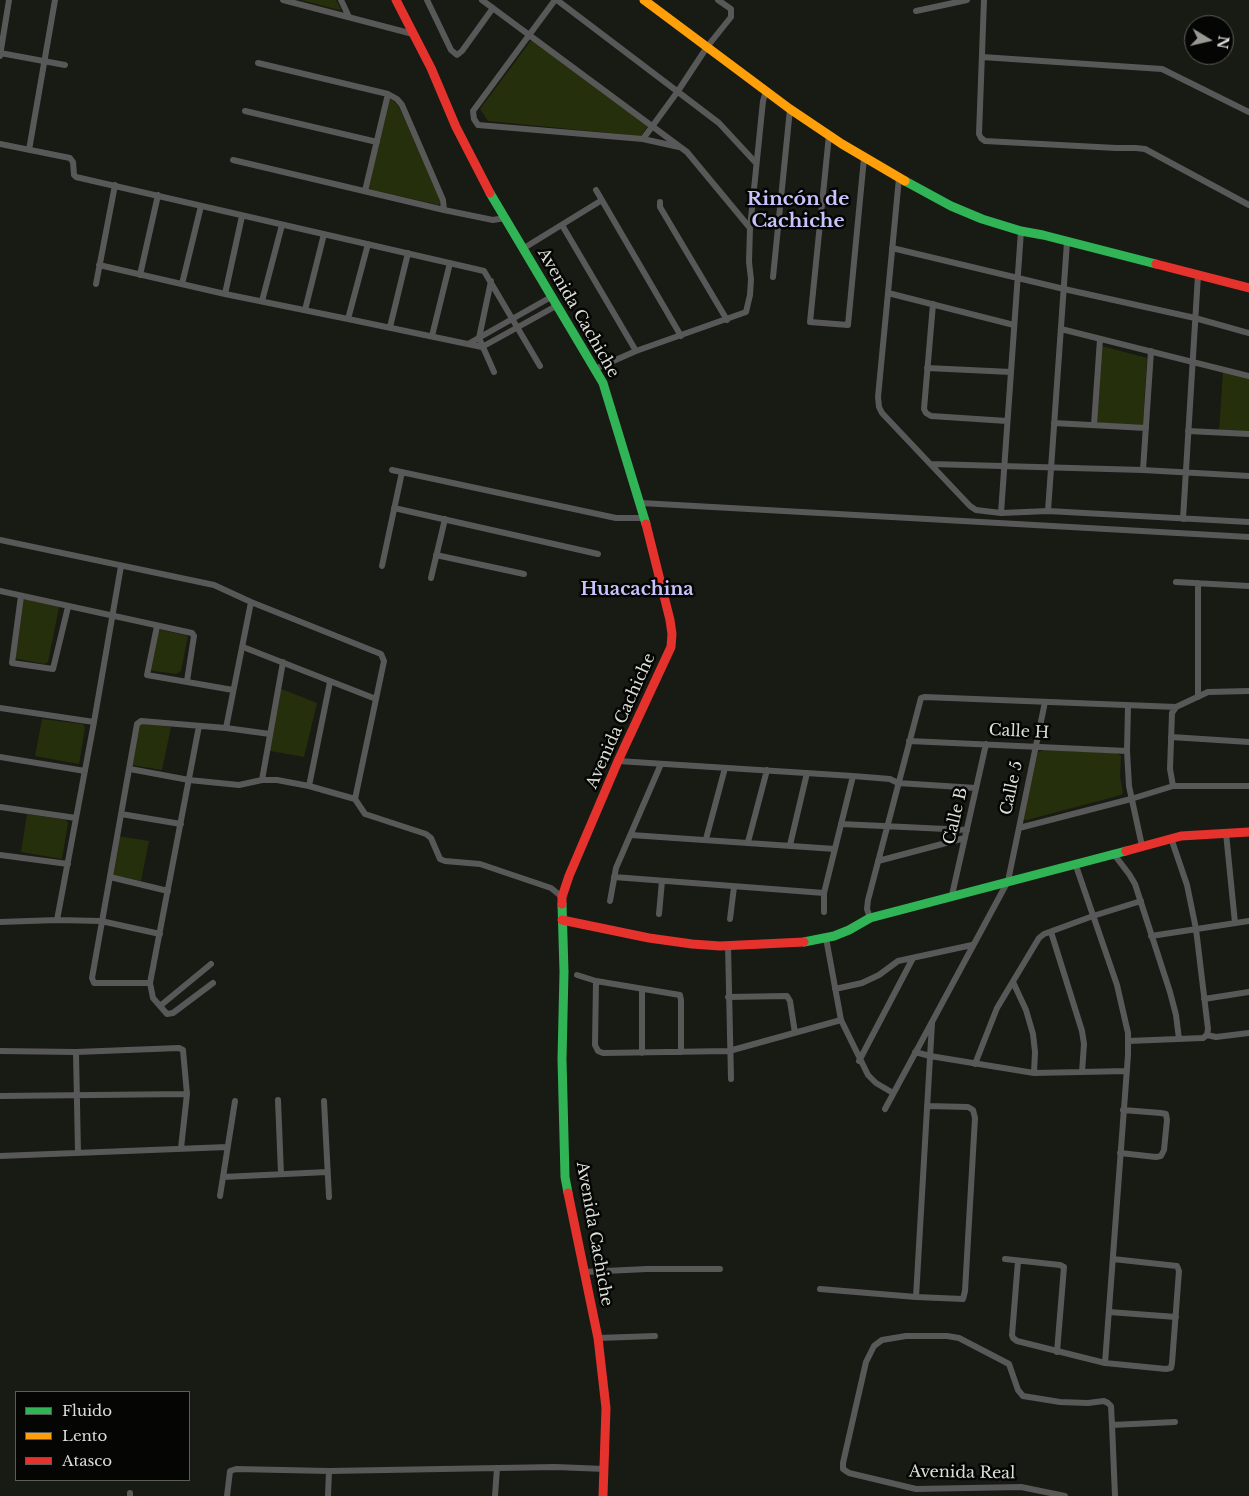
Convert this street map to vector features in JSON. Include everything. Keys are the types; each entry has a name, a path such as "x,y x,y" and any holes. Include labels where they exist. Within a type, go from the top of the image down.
{"street":[{"path":"9,0 0,54 66,65"},
{"path":"29,150 55,0"},
{"path":"283,0 413,34"},
{"path":"341,0 349,17"},
{"name":"Avenida Cachiche","path":"396,0 431,68 456,127 479,174 524,248 550,298 595,369 608,400 641,503 672,634 671,647 618,761 569,876 562,897 564,972 562,1059 565,1177 598,1338 606,1408 605,1469"},
{"path":"427,0 451,50 456,55 462,51 493,8"},
{"path":"482,0 687,152 750,228"},
{"path":"679,146 643,139 478,125 474,119 473,111 556,0 719,123 756,163"},
{"path":"644,0 790,109 864,158 951,206 982,219 1021,231 1249,288"},
{"path":"643,139 707,47 731,17 731,9 718,0"},
{"path":"916,11 934,4 967,0"},
{"path":"984,0 979,134 985,141 1146,149 1249,205"},
{"path":"982,58 1162,69 1249,112"},
{"path":"258,63 388,94 396,99 402,106 443,200 444,210"},
{"path":"595,369 636,351 746,312 750,295 750,228 756,163 766,91"},
{"path":"365,191 388,94"},
{"path":"773,278 790,109"},
{"path":"245,112 377,142"},
{"path":"829,135 810,322 848,326 864,158"},
{"path":"0,144 70,158 73,162 74,175 76,177 484,271 540,366"},
{"path":"233,160 444,210 493,220 505,218"},
{"path":"899,178 878,397 879,407 970,506 976,510 1001,513 1048,511 1249,522"},
{"path":"96,284 115,185"},
{"path":"596,190 680,336"},
{"path":"140,274 158,195"},
{"path":"524,248 602,200"},
{"path":"660,202 660,207 727,320"},
{"path":"182,284 201,206"},
{"path":"225,294 242,216"},
{"path":"262,301 282,225"},
{"path":"562,225 636,351"},
{"path":"1001,513 1021,231"},
{"path":"305,310 324,234"},
{"path":"1048,511 1067,242"},
{"path":"348,319 368,244"},
{"path":"892,248 1195,318 1249,333"},
{"path":"390,327 408,253"},
{"path":"432,336 450,262"},
{"path":"100,266 482,347 556,306"},
{"path":"1183,519 1198,275"},
{"path":"491,281 479,338 494,372"},
{"path":"888,293 1014,324"},
{"path":"468,344 550,298"},
{"path":"932,304 924,409 926,413 931,416 1007,421"},
{"path":"1061,329 1249,376"},
{"path":"1094,425 1100,339"},
{"path":"1143,470 1150,351"},
{"path":"927,368 1010,372"},
{"path":"1054,423 1146,428"},
{"path":"1188,431 1249,434"},
{"path":"931,464 1143,470 1249,476"},
{"path":"392,470 616,518 645,518"},
{"path":"382,566 402,472"},
{"path":"641,503 1249,537"},
{"path":"394,508 598,554"},
{"path":"431,578 444,519"},
{"path":"0,540 214,585 251,602 381,654 384,661 355,798"},
{"path":"436,555 524,574"},
{"path":"57,920 113,616 120,566"},
{"path":"1176,582 1249,586"},
{"path":"1198,583 1198,697"},
{"path":"0,590 68,607 194,634 187,681"},
{"path":"21,596 12,662 53,669 68,607"},
{"path":"226,728 251,602"},
{"path":"157,626 147,675 233,690"},
{"path":"243,647 376,699"},
{"path":"262,780 283,662"},
{"path":"309,786 330,682"},
{"path":"870,918 867,909 868,900 921,698 1176,707 1208,692 1249,691"},
{"name":"Calle 5","path":"885,1109 1008,881 1046,702"},
{"path":"1128,706 1127,751 1131,799 1142,846"},
{"path":"1174,786 1170,769 1172,712 1176,707"},
{"path":"0,708 94,722"},
{"path":"150,983 94,983 93,981 138,722 226,728 270,734"},
{"path":"200,726 150,983 153,998 167,1014 173,1013 213,983"},
{"path":"1171,737 1249,742"},
{"name":"Calle H","path":"909,740 1127,751"},
{"name":"Calle B","path":"952,895 986,744"},
{"path":"0,757 85,771"},
{"path":"618,761 853,776 890,779 898,783 976,788"},
{"path":"610,901 614,877 661,764"},
{"path":"706,840 725,768"},
{"path":"130,769 189,780 239,785 262,780 277,780 355,798 365,814 426,834 431,838 440,858 445,861 480,864 551,888 562,897"},
{"path":"748,842 767,770"},
{"path":"790,845 808,773"},
{"path":"824,912 824,893 853,776"},
{"path":"1019,828 1174,786 1249,786"},
{"path":"0,807 76,818"},
{"path":"121,814 181,824"},
{"path":"841,824 967,830"},
{"path":"562,920 649,938 692,944 728,945 805,942 826,938 849,930 870,918 1171,838 1249,832"},
{"path":"1226,834 1235,923"},
{"path":"631,835 835,849"},
{"path":"878,861 965,838"},
{"path":"1171,838 1187,885 1196,929 1207,1035"},
{"path":"1113,853 1130,874 1135,884 1176,1015 1179,1039"},
{"path":"0,855 68,864"},
{"path":"1075,863 1117,985 1126,1016 1128,1041 1105,1363"},
{"path":"110,877 168,891"},
{"path":"614,877 824,893"},
{"path":"659,914 662,881"},
{"path":"730,919 734,887"},
{"path":"975,1064 997,1008 1039,938 1093,916 1140,901"},
{"path":"0,922 102,921 160,934"},
{"path":"1151,936 1249,921"},
{"path":"1051,932 1082,1031 1084,1044 1082,1072"},
{"path":"826,938 841,1020 859,1061 868,1075 876,1083 893,1093"},
{"path":"728,945 730,1079"},
{"path":"835,989 862,982 879,974 898,960 972,945"},
{"path":"859,1061 913,958"},
{"path":"160,1006 210,964"},
{"path":"577,976 596,982 680,995 682,1000 681,1052"},
{"path":"596,982 595,1045 598,1051 603,1053 729,1051 841,1020"},
{"path":"1013,982 1026,1010 1033,1034 1035,1052 1034,1074"},
{"path":"642,990 642,1053"},
{"path":"1204,999 1249,992"},
{"path":"728,997 782,994 787,996 790,1001 795,1033"},
{"path":"916,1297 932,1020"},
{"path":"1128,1041 1203,1038 1207,1035 1216,1037 1249,1033"},
{"path":"0,1051 76,1052 179,1048 183,1050 187,1094 181,1148"},
{"path":"76,1052 78,1154"},
{"path":"915,1052 1034,1074 1127,1071"},
{"path":"0,1096 187,1094"},
{"path":"278,1100 281,1174"},
{"path":"220,1196 235,1101"},
{"path":"324,1101 329,1197"},
{"path":"820,1290 963,1299 975,1118 973,1110 968,1107 927,1106"},
{"path":"1120,1153 1161,1156 1164,1150 1167,1120 1166,1114 1123,1110"},
{"path":"0,1156 228,1147"},
{"path":"223,1177 327,1172"},
{"path":"1005,1259 1060,1264 1064,1267 1057,1352"},
{"path":"1018,1261 1013,1338 1017,1341 1105,1363 1171,1368 1179,1271 1177,1266 1113,1259"},
{"path":"584,1272 646,1269 720,1269"},
{"path":"1109,1312 1176,1317"},
{"path":"598,1338 655,1336"},
{"name":"Avenida Real","path":"1065,1496 1021,1487 916,1488 843,1470 844,1456 866,1362 874,1346 882,1340 906,1336 947,1336 959,1338 1008,1364 1018,1390 1023,1396 1060,1402 1088,1403 1104,1401 1111,1406 1112,1425"},
{"path":"1115,1496 1112,1425 1175,1422"},
{"path":"227,1496 230,1471 236,1468 329,1471 497,1468 605,1469 602,1496"},
{"path":"494,1496 497,1468"},
{"path":"328,1496 329,1471"}],"green space":[{"path":"301,0 336,0 341,9 339,10"},
{"path":"532,39 648,126 641,136 488,121 480,109"},
{"path":"392,99 399,107 441,201 439,205 367,187 388,101"},
{"path":"1102,346 1147,358 1143,425 1096,423"},
{"path":"1223,371 1249,378 1249,432 1219,431"},
{"path":"25,599 59,607 48,662 44,664 13,658 21,601"},
{"path":"158,629 188,636 181,671 176,674 149,670"},
{"path":"279,688 317,703 304,757 265,750"},
{"path":"42,719 83,724 85,728 79,764 35,756"},
{"path":"139,723 171,727 162,770 132,765"},
{"path":"1044,750 1117,753 1121,756 1120,776 1123,793 1027,820 1023,819 1038,752"},
{"path":"27,814 66,820 68,823 62,859 21,852"},
{"path":"118,836 149,841 141,881 111,874"}],"traffic: fast":[{"path":"905,181 951,206 982,219 1021,231 1156,264"},
{"path":"490,193 603,383 646,524"},
{"path":"804,942 834,936 870,918 1126,851"},
{"path":"562,904 564,972 562,1059 565,1177 568,1193"}],"traffic: slow":[{"path":"644,0 790,109 842,144 905,181"}],"traffic: jam":[{"path":"396,0 431,68 456,127 490,193"},
{"path":"1156,264 1249,288"},
{"path":"562,904 562,897 569,876 618,761 671,647 670,620 646,524"},
{"path":"1126,851 1181,836 1249,832"},
{"path":"562,920 649,938 692,944 720,946 804,942"},
{"path":"568,1193 598,1338 606,1408 603,1496"}],"district":[{"name":"Rincón de Cachiche","path":"798,211"},
{"name":"Huacachina","path":"637,590"}]}
